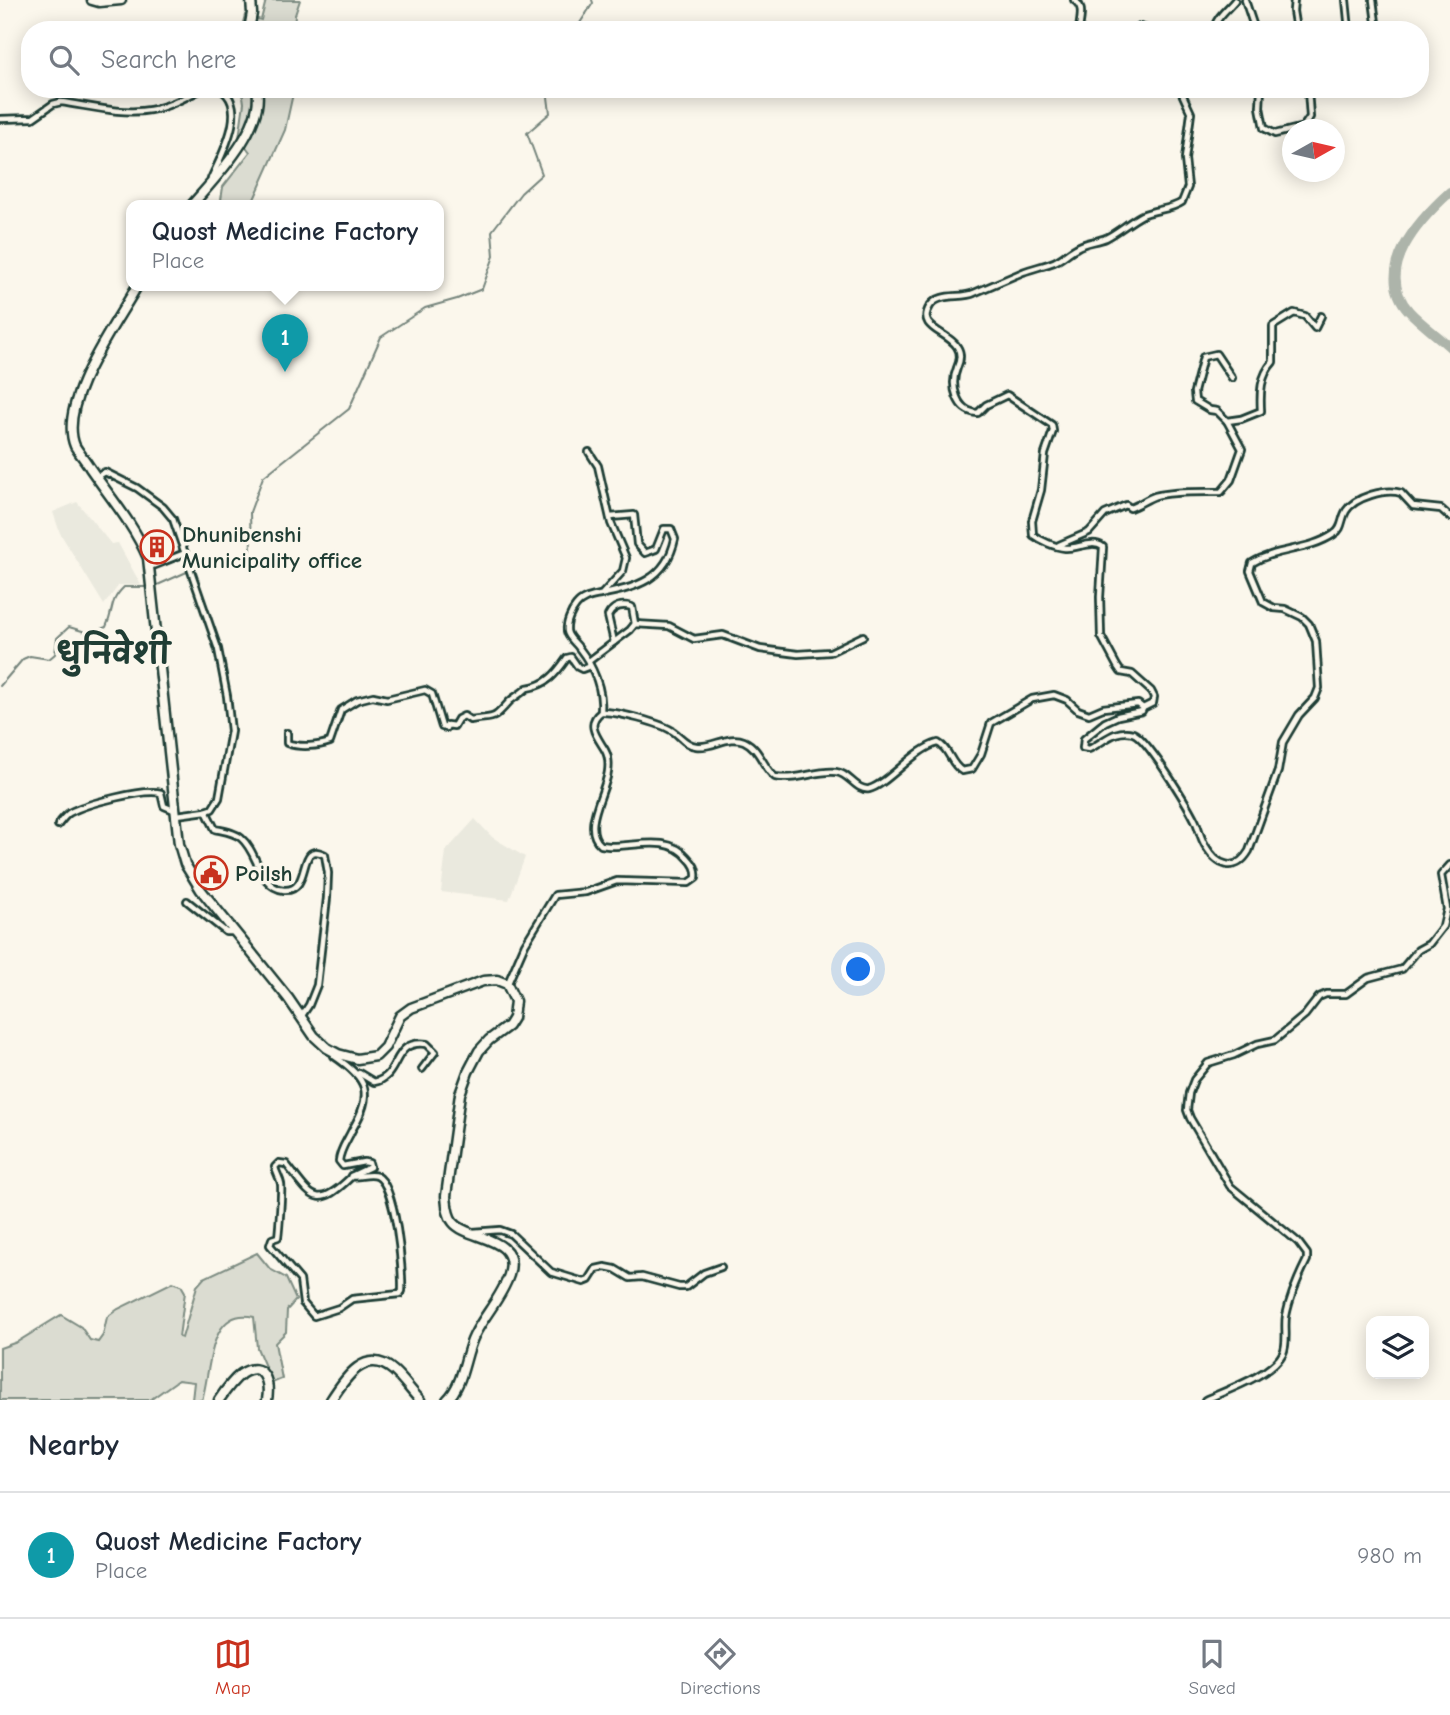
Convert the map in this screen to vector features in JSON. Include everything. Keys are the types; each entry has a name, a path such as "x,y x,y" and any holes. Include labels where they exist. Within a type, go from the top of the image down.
{"highway":[{"path":"92,0 121,0"},
{"path":"250,21 251,0"},
{"path":"196,200 224,167 250,129 257,111 257,98"},
{"path":"134,291 79,390 71,430 76,447 143,546 150,567 179,844 185,864 201,890 314,1036 327,1048 344,1056 373,1058 383,1050 398,1020 411,1008 483,981 497,980 508,984 515,1001 513,1018 508,1026 479,1051 465,1079 456,1107 446,1204 452,1222 467,1232 487,1237 499,1244 509,1258 510,1267 503,1287 472,1340 457,1386 447,1400"},
{"path":"331,1400 354,1370 365,1363 373,1362 393,1370 416,1398"},
{"path":"219,1400 236,1378 253,1370 267,1379 267,1400"}],"street":[{"path":"1074,0 1082,9 1080,21"},
{"path":"1217,21 1235,0"},
{"path":"1245,0 1252,21"},
{"path":"1294,0 1295,21"},
{"path":"1346,0 1348,21"},
{"path":"1373,0 1376,21"},
{"path":"0,119 33,118 53,104 61,102 124,111 150,110 183,98"},
{"path":"209,183 224,150 234,118 229,98"},
{"path":"1184,98 1191,113 1185,159 1188,187 1182,202 1145,214 1109,236 1077,247 1049,264 1023,272 966,297 939,299 929,308 928,321 933,330 953,340 962,354 953,383 961,404 970,412 978,413 986,405 1007,395 1052,425 1053,431 1045,454 1041,490 1032,530 1037,538 1058,546 1097,543 1103,547 1101,636 1121,672 1132,674 1154,697 1153,703 1140,712 1118,716 1105,722 1084,739 1083,747 1089,749 1112,734 1121,732 1139,737 1178,791 1210,853 1226,865 1240,863 1249,851 1264,812 1278,771 1283,742 1299,715 1315,698 1319,688 1316,641 1309,624 1302,617 1264,602 1250,571 1252,563 1263,556 1310,546 1328,538 1340,529 1346,511 1352,505 1385,492 1401,493 1413,506 1441,509 1450,517"},
{"path":"1260,98 1264,128 1275,134 1303,127 1310,117 1309,98"},
{"path":"1227,421 1261,411 1260,393 1265,370 1273,362 1273,326 1294,313 1305,316 1315,328 1321,317"},
{"path":"1058,546 1089,532 1105,514 1126,505 1130,508 1152,497 1169,493 1221,492 1231,480 1242,449 1227,421 1217,411 1195,401 1194,392 1203,357 1216,354 1232,378"},
{"path":"589,452 598,467 610,517 626,562 623,572 600,595"},
{"path":"58,825 70,813 85,807 123,796 156,792 161,793 164,806 176,813 206,811 212,808 219,798 231,731 218,649 173,519 163,507 137,488 105,472 97,478"},
{"path":"601,712 599,687 589,664 568,635 568,622 579,603 649,580 665,564 673,550 675,539 671,529 664,529 656,550 645,553 637,544 634,515 610,517"},
{"path":"150,567 185,553"},
{"path":"614,642 608,616 614,608 632,607 635,624"},
{"path":"287,733 287,743 295,746 320,746 330,742 341,710 358,700 373,696 387,699 425,690 432,694 443,729 447,725 454,726 458,719 464,716 470,720 490,719 505,710 510,701 520,696 527,688 541,686 555,675 567,658 571,657 582,669 635,624 669,626 694,639 723,635 760,649 798,654 824,654 863,636"},
{"path":"508,984 525,944 555,895 586,892 617,881 689,883 696,878 692,863 673,844 656,842 609,846 601,845 593,835 592,821 609,769 608,757 596,739 593,727 595,718 601,712 612,712 664,727 695,746 726,740 743,740 757,753 775,778 800,778 836,772 848,777 862,789 867,789 876,786 933,744 942,745 956,768 962,771 972,769 981,754 991,723 1040,696 1060,696 1084,713 1113,706 1138,704 1143,708"},
{"path":"206,811 215,829 239,836 246,843 266,881 273,887 293,889 300,883 306,860 317,852 326,855 327,898 317,985 301,1017"},
{"path":"1205,1400 1244,1383 1282,1356 1285,1349 1286,1318 1307,1254 1298,1242 1230,1186 1187,1110 1194,1080 1204,1067 1215,1060 1275,1040 1305,1015 1319,997 1326,994 1346,994 1368,978 1402,969 1418,950 1429,944 1443,926 1447,909 1441,875 1450,865"},
{"path":"187,901 226,932 235,932"},
{"path":"314,1036 322,1048 374,1082 389,1075 408,1045 427,1044 435,1052 422,1069"},
{"path":"351,1177 376,1176 384,1182 398,1235 402,1291 395,1295 352,1299 339,1308 314,1316 303,1303 300,1280 270,1245 279,1233 281,1185 275,1167 279,1163 286,1164 309,1192 326,1198 351,1177 369,1168 370,1165 364,1161 343,1166 339,1161 340,1152 362,1113 365,1088 358,1073"},
{"path":"467,1232 500,1230 511,1234 551,1272 584,1282 589,1280 596,1269 605,1267 615,1269 630,1278 686,1287 704,1273 721,1267"}],"shaded area":[{"path":"266,0 300,0 295,21 243,21 245,15 261,20"},
{"path":"243,98 292,98 285,130 254,200 221,200 223,187 250,152 239,138"},
{"path":"77,502 111,544 118,543 141,585 119,585 104,605 60,533 53,512"},
{"path":"475,819 492,837 525,857 509,900 441,892 446,851"},
{"path":"257,1253 270,1269 286,1278 296,1300 287,1310 286,1332 275,1343 282,1379 272,1383 257,1348 254,1317 239,1316 228,1321 214,1344 202,1400 192,1400 194,1382 178,1380 150,1400 0,1400 0,1348 17,1342 61,1315 81,1327 90,1340 98,1342 103,1335 107,1317 173,1282 181,1285 185,1292 179,1337 182,1338 197,1286 204,1278"}],"waterway":[{"path":"581,21 593,3 592,0"},
{"path":"153,587 198,567 229,564 251,552 250,512 263,477 349,409 381,337 425,308 482,289 494,256 492,231 521,193 542,174 527,133 550,113 548,98"},
{"path":"1450,192 1426,216 1404,246 1396,279 1399,295 1409,311 1450,347"},
{"path":"0,686 23,659 30,656 49,659 55,654 57,638 69,627 89,633 106,627 114,602 124,587 148,587"}],"place":[{"name":"Quost Medicine Factory","path":"285,372"},
{"name":"Dhunibenshi Municipality office","path":"157,547"},
{"name":"Poilsh","path":"211,873"}],"district":[{"name":"धुनिवेशी","path":"113,654"}]}
